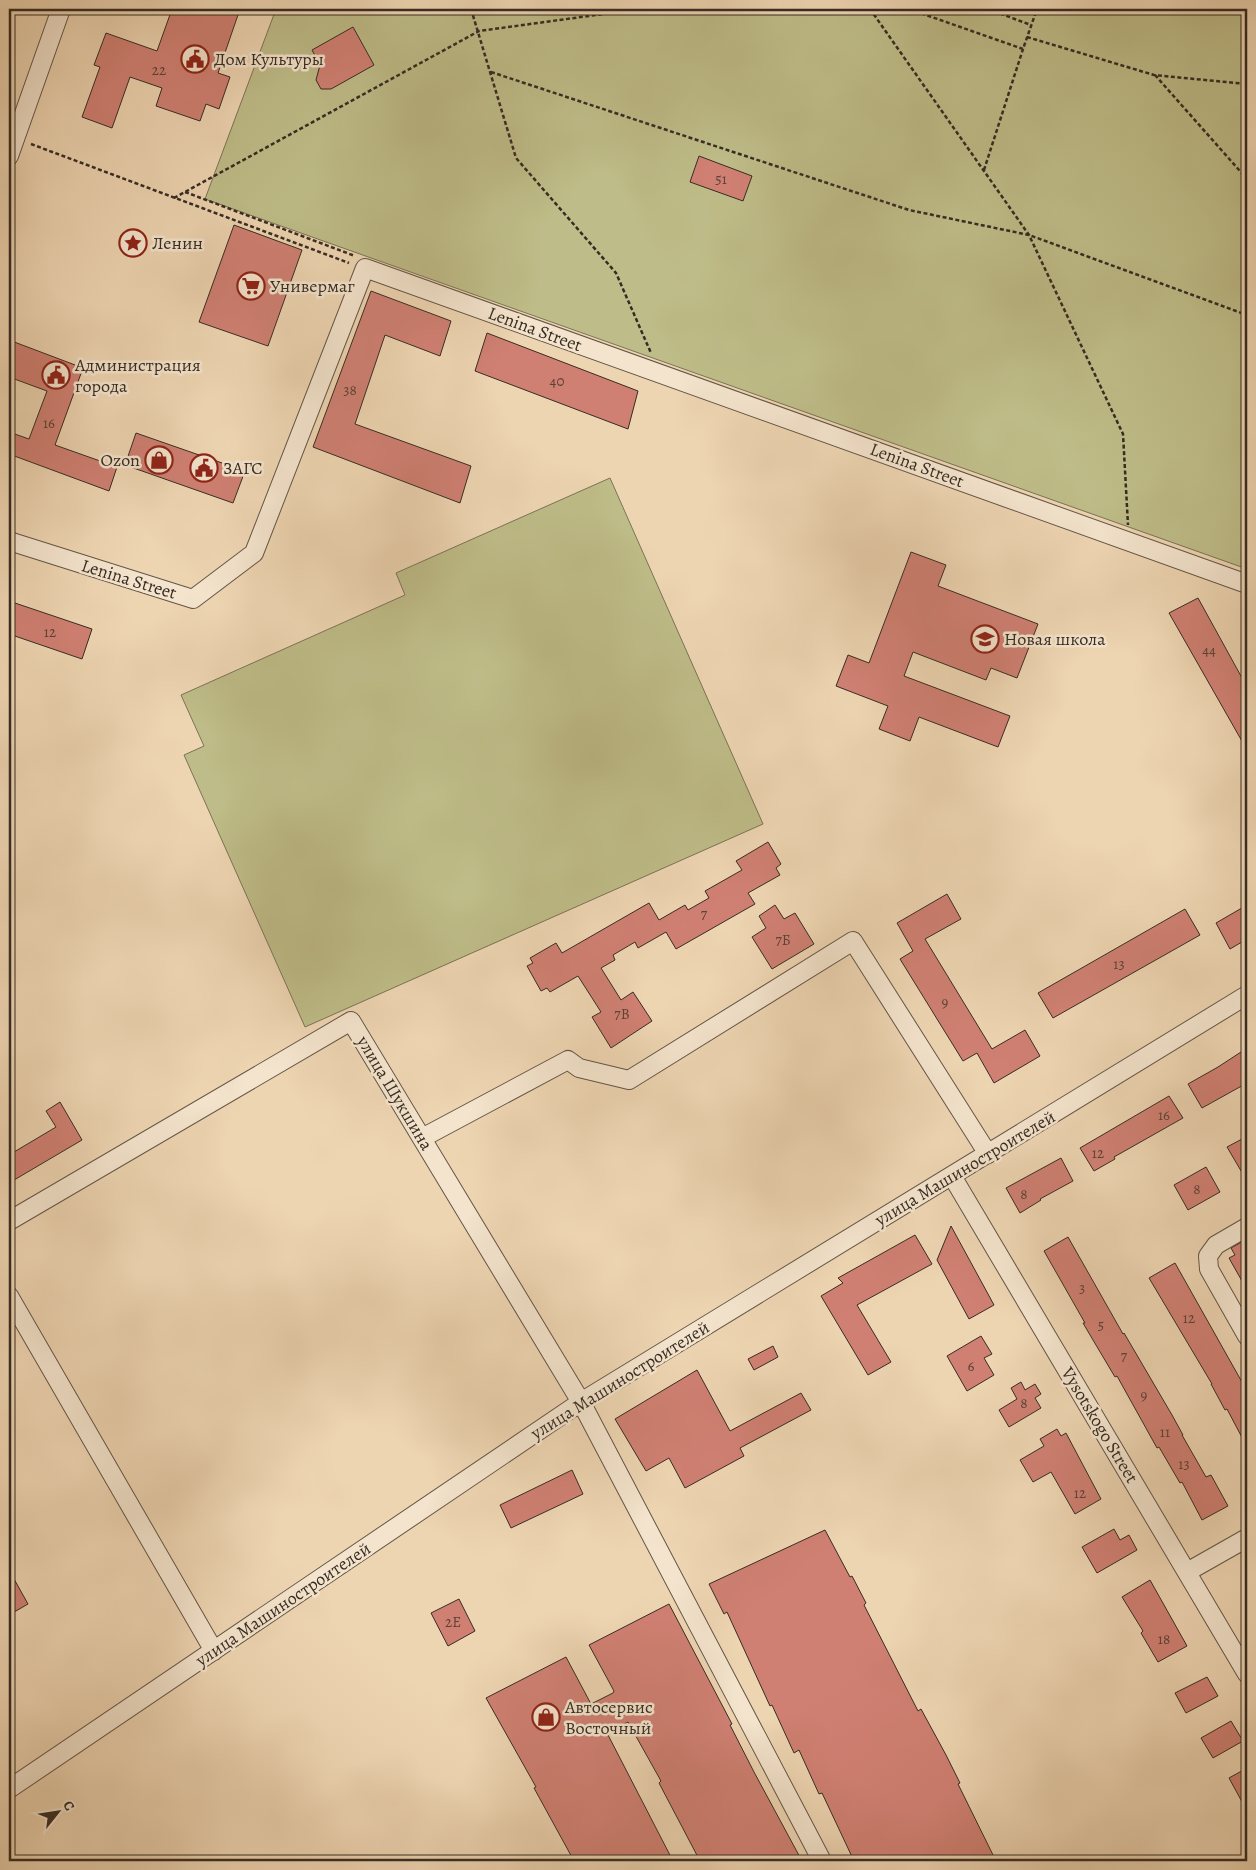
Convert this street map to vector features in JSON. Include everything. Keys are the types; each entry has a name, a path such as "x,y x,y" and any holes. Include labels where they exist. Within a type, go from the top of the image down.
{"street":[{"path":"9,156 12,137 61,9"},
{"name":"Lenina Street","path":"9,541 193,599 254,553 364,268 1247,584"},
{"path":"422,1138 568,1060 579,1068 629,1080 853,940 988,1154"},
{"name":"улица Машиностроителей","path":"9,1789 580,1402 1247,995"},
{"name":"улица Шукшина","path":"9,1221 351,1020 580,1402 822,1861"},
{"name":"Vysotskogo Street","path":"952,1176 1247,1674"},
{"path":"1247,1226 1216,1245 1208,1256 1209,1268 1247,1336"},
{"path":"9,1296 214,1651"},
{"path":"1187,1572 1247,1538"}],"path":[{"path":"470,9 479,31 516,158 616,273 651,355"},
{"path":"174,198 479,31 640,9"},
{"path":"870,9 1029,235 1123,434 1129,531"},
{"path":"909,9 1023,49"},
{"path":"988,9 1032,25"},
{"path":"984,170 1027,37 1038,9"},
{"path":"1027,37 1154,75 1247,84"},
{"path":"491,72 909,210 1029,235 1247,315"},
{"path":"1154,75 1247,179"},
{"path":"12,137 364,268"}],"shaded area":[{"path":"276,9 1247,9 1247,569 205,199"},
{"path":"610,478 763,824 305,1027 184,755 204,746 181,695 405,595 396,573"}],"building":[{"path":"172,9 240,9 218,73 230,77 219,109 206,104 200,121 156,106 162,88 130,77 112,128 82,117 100,67 94,65 106,33 157,51"},
{"path":"353,27 374,65 331,89 321,89 316,80 320,65 312,50"},
{"path":"699,156 752,176 743,201 690,182"},
{"name":"Универмаг","path":"234,225 302,250 268,346 199,322"},
{"path":"371,291 451,321 440,356 385,335 355,424 471,466 460,503 313,447"},
{"path":"487,333 638,391 628,429 475,371"},
{"path":"9,340 83,368 55,445 117,467 109,491 9,454 9,432 29,439 47,391 9,377"},
{"path":"136,433 245,471 233,503 125,465"},
{"name":"Новая школа","path":"911,552 946,565 938,586 1038,624 1017,678 991,668 986,680 913,652 904,676 1010,716 998,747 919,717 910,741 879,729 888,706 836,686 848,655 869,663"},
{"path":"1198,598 1247,687 1247,750 1169,613"},
{"path":"9,601 92,629 82,659 9,634"},
{"path":"768,842 781,864 776,868 780,875 748,893 755,904 676,949 666,932 638,948 635,942 613,955 615,960 601,968 621,1000 633,992 652,1021 611,1048 592,1017 601,1012 578,976 550,992 547,988 541,991 527,966 533,963 530,958 556,943 562,953 649,903 659,920 685,905 688,910 709,898 705,891 742,870 736,861"},
{"path":"947,894 961,919 925,939 992,1049 1025,1030 1040,1056 994,1083 977,1053 963,1061 900,959 913,951 897,923"},
{"path":"775,905 784,919 795,913 814,944 772,969 752,937 766,928 759,916"},
{"path":"1247,905 1247,939 1230,949 1216,923"},
{"path":"1185,909 1200,935 1053,1018 1038,993"},
{"path":"1241,1052 1247,1062 1247,1083 1202,1108 1188,1084"},
{"path":"1169,1096 1183,1118 1114,1157 1115,1159 1094,1171 1080,1148"},
{"path":"60,1102 82,1140 9,1183 9,1155 56,1127 46,1111"},
{"path":"1242,1139 1247,1147 1247,1181 1227,1147"},
{"path":"1061,1158 1073,1181 1040,1199 1020,1213 1006,1188"},
{"path":"1206,1167 1220,1192 1188,1210 1174,1185"},
{"path":"951,1226 994,1305 969,1319 937,1260"},
{"path":"915,1235 932,1264 857,1305 891,1362 868,1375 821,1296 843,1283 838,1278"},
{"path":"1068,1237 1206,1477 1211,1475 1228,1506 1202,1520 1182,1482 1180,1483 1159,1447 1157,1448 1117,1376 1115,1377 1083,1323 1085,1323 1044,1251"},
{"path":"1247,1239 1247,1290 1229,1258 1235,1255 1231,1248"},
{"path":"1175,1263 1247,1391 1247,1447 1227,1409 1225,1410 1212,1384 1149,1278"},
{"path":"981,1336 992,1354 984,1358 994,1375 967,1391 947,1356"},
{"path":"773,1346 778,1357 754,1370 748,1359"},
{"path":"697,1370 730,1431 801,1393 811,1410 740,1448 744,1456 685,1488 669,1458 646,1471 615,1419"},
{"path":"1021,1382 1025,1390 1035,1384 1041,1394 1035,1398 1041,1408 1009,1427 999,1410 1017,1399 1011,1388"},
{"path":"1057,1429 1061,1436 1066,1433 1101,1499 1075,1514 1051,1472 1033,1482 1020,1460 1044,1446 1040,1439"},
{"path":"572,1470 583,1494 511,1528 500,1505"},
{"path":"1114,1529 1120,1540 1129,1535 1137,1550 1097,1573 1082,1547"},
{"path":"825,1530 866,1603 864,1605 918,1711 921,1709 946,1755 960,1783 958,1784 996,1861 854,1861 822,1793 819,1794 799,1750 794,1753 772,1705 770,1706 727,1612 724,1614 709,1584"},
{"path":"9,1570 28,1604 9,1615"},
{"path":"1150,1580 1187,1646 1158,1662 1141,1633 1143,1631 1122,1597"},
{"path":"459,1599 475,1631 448,1646 431,1613"},
{"path":"669,1604 732,1724 730,1725 754,1772 802,1861 700,1861 659,1783 661,1781 628,1722 607,1733 673,1861 574,1861 534,1788 536,1787 486,1698 566,1657 591,1704 613,1693 614,1691 589,1645"},
{"path":"1207,1677 1218,1696 1186,1713 1175,1693"},
{"path":"1231,1721 1243,1741 1213,1758 1201,1738"},
{"path":"1247,1768 1247,1811 1229,1778"}],"place":[{"name":"Дом Культуры","path":"195,59"},
{"name":"Ленин","path":"133,243"},
{"name":"Универмаг","path":"251,286"},
{"name":"Администрация города","path":"56,375"},
{"name":"Ozon","path":"159,460"},
{"name":"ЗАГС","path":"204,468"},
{"name":"Новая школа","path":"985,639"},
{"name":"Автосервис Восточный","path":"546,1717"}]}
